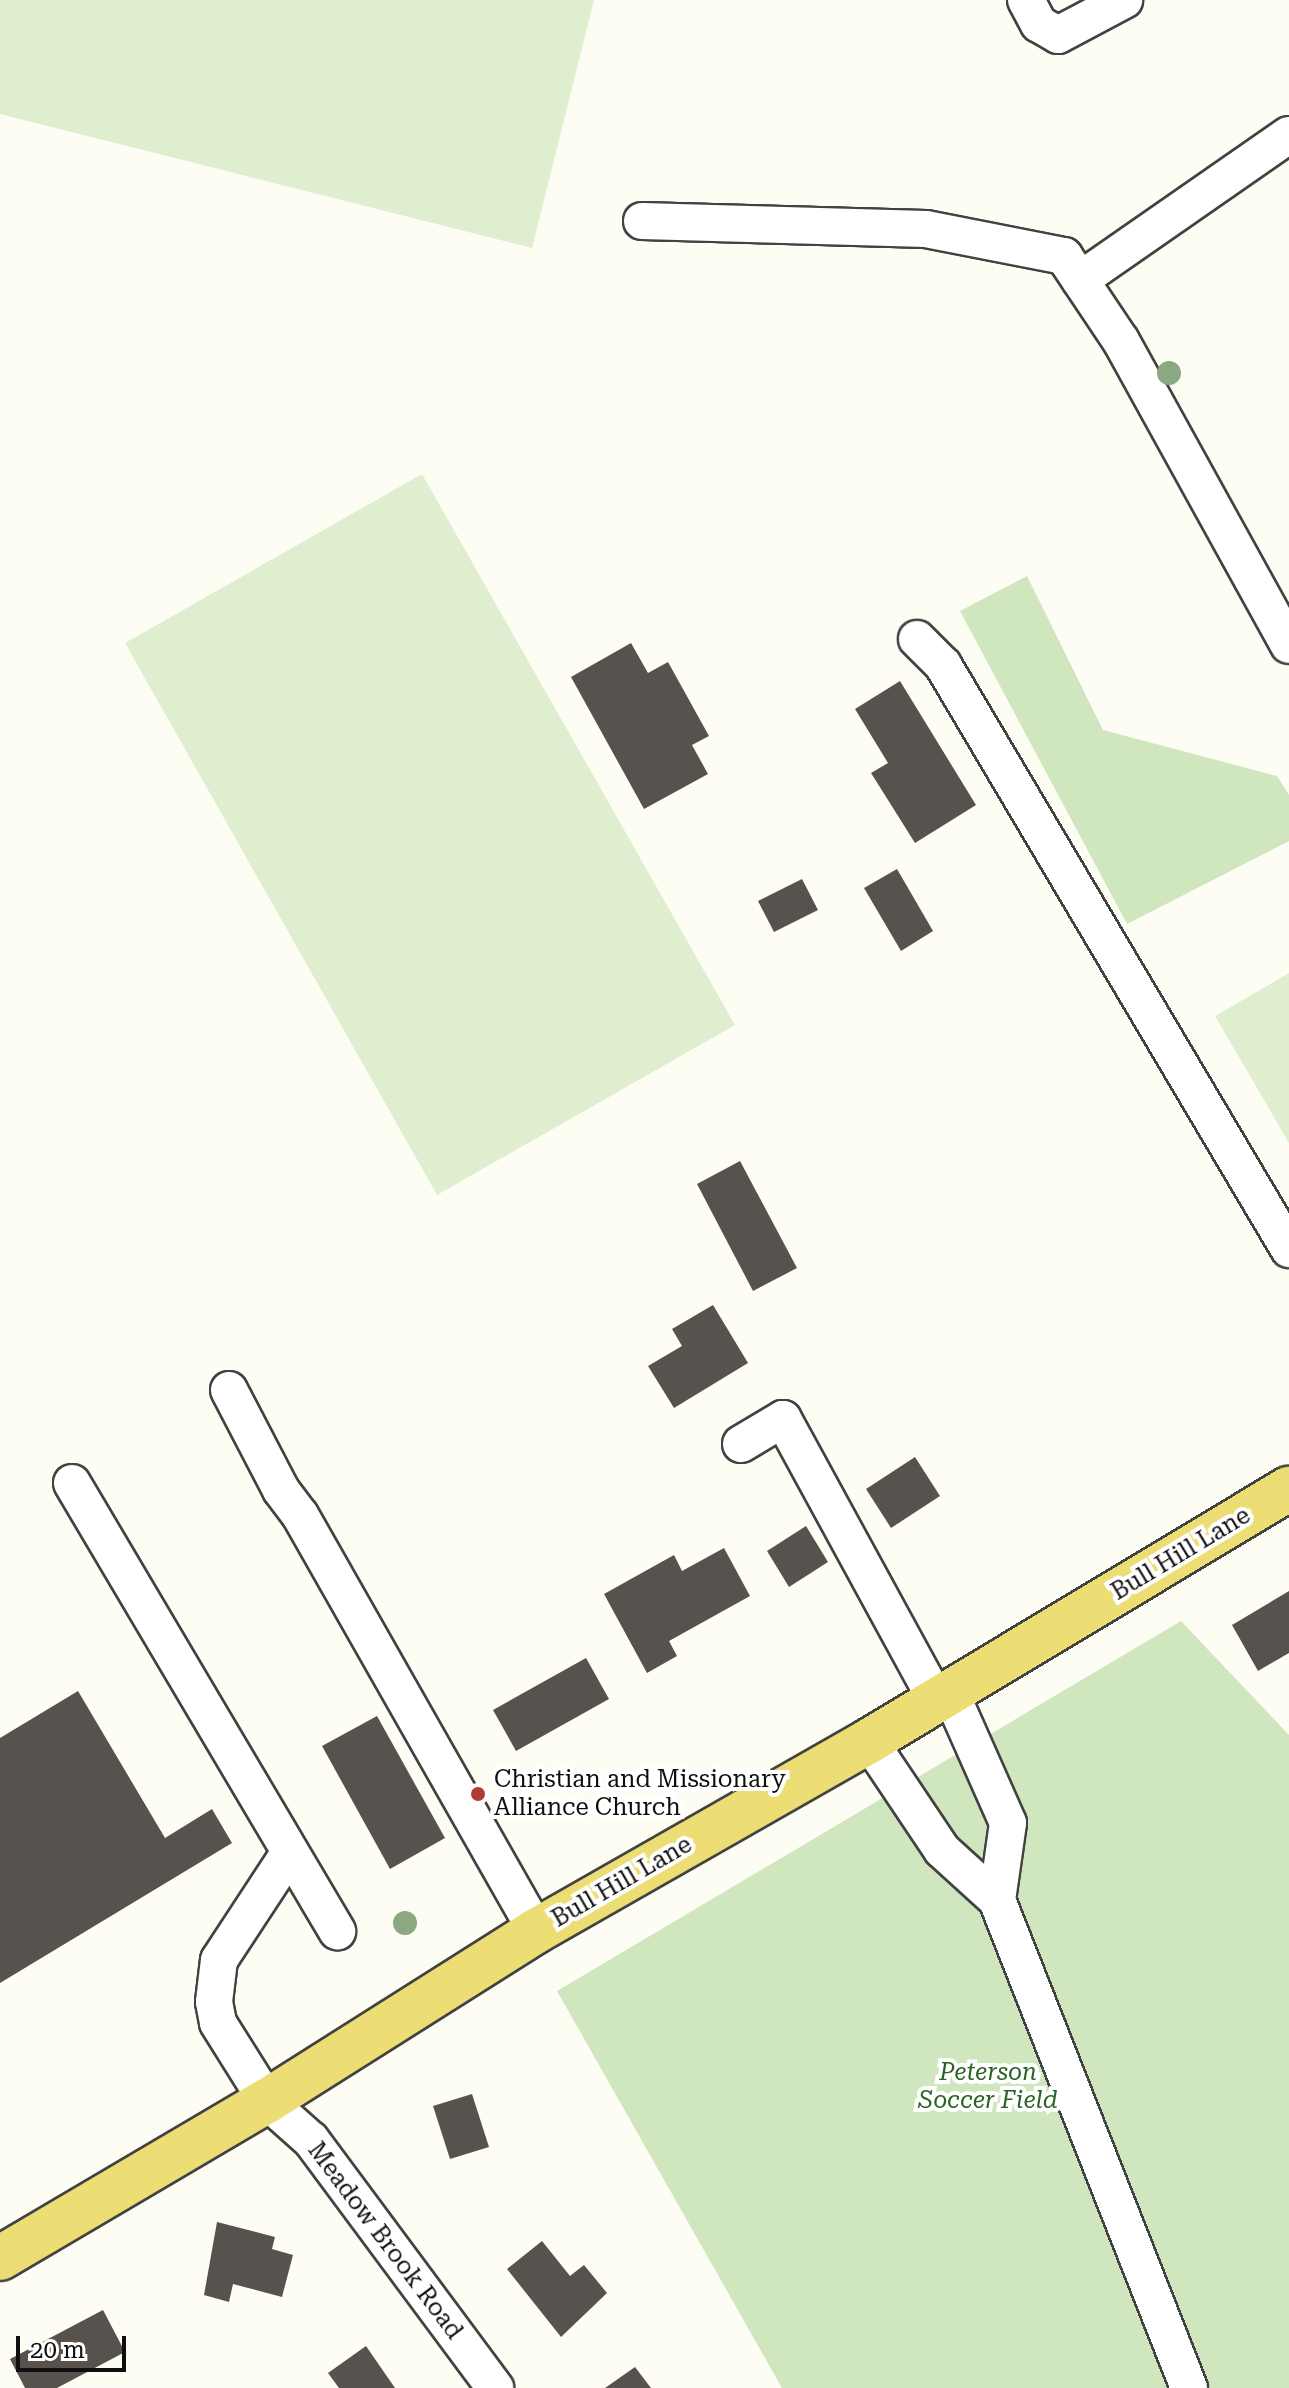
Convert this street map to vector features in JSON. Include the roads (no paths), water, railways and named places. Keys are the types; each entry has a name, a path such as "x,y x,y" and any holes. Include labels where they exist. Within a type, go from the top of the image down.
{"main road":[{"name":"Bull Hill Lane","path":"0,2258 267,2101 536,1931 869,1741 1289,1489"}],"street":[{"path":"1026,0 1039,24 1058,35 1124,0"},
{"path":"1080,280 1289,135"},
{"path":"642,221 926,229 1064,256 1121,341 1289,645"},
{"path":"917,639 943,665 1289,1249"},
{"path":"229,1390 281,1490 300,1515 536,1931"},
{"path":"741,1444 783,1419 943,1696 1008,1823 997,1900"},
{"path":"72,1483 337,1931"},
{"path":"869,1741 942,1850 997,1900 1189,2388"},
{"name":"Meadow Brook Road","path":"290,1852 228,1942 215,1979 218,2023 267,2101 311,2140 495,2388"}],"place":[{"name":"Christian and Missionary Alliance Church","path":"478,1794"}],"park label":[{"name":"Peterson Soccer Field","path":"988,2087"}]}
